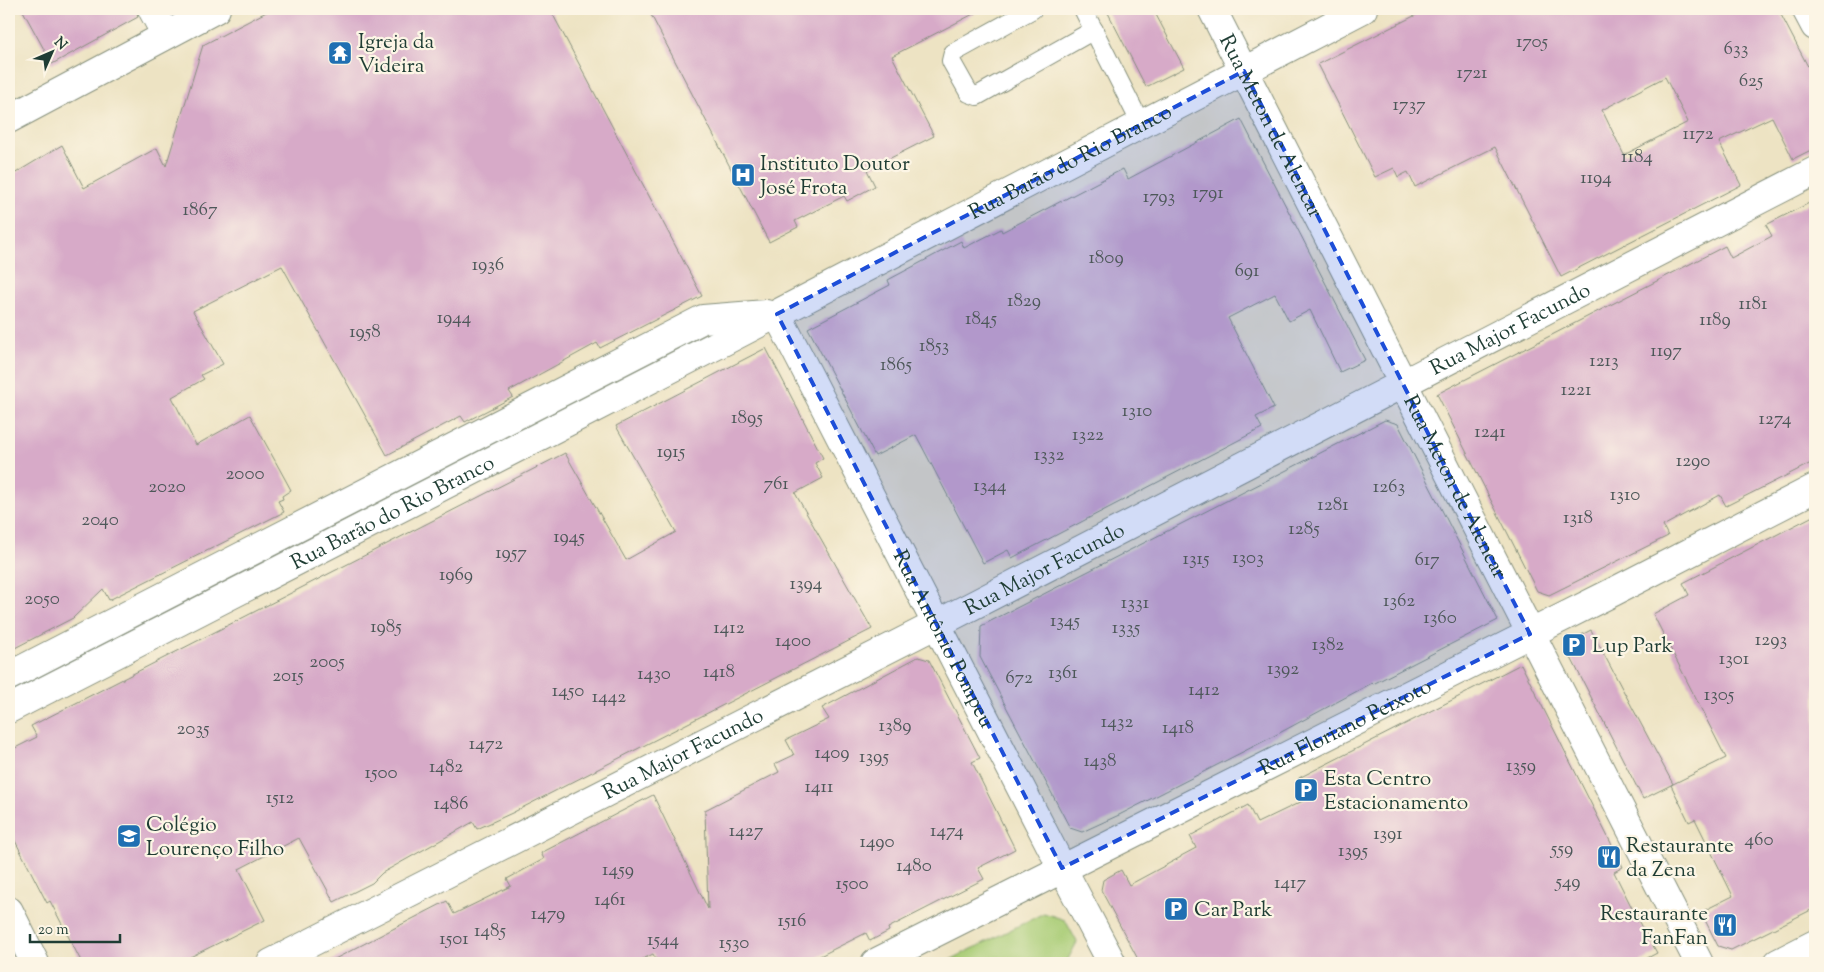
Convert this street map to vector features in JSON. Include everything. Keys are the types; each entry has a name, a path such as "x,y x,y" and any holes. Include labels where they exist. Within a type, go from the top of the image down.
{"street":[{"path":"152,9 166,35"},
{"path":"9,119 216,9"},
{"name":"Rua Meton de Alencar","path":"1212,9 1530,634 1700,963"},
{"name":"Rua Barão do Rio Branco","path":"9,709 777,314 1363,9"},
{"path":"1806,9 1815,26"},
{"name":"Rua Major Facundo","path":"271,963 938,624 1815,171"},
{"name":"Rua Barão do Rio Branco","path":"9,676 703,319 777,314"},
{"name":"Rua Antônio Pompeu","path":"777,314 1112,963"},
{"name":"Rua Floriano Peixoto","path":"875,963 1530,634 1815,488"},
{"path":"9,911 35,963"},
{"path":"1778,963 1815,944"}],"lane":[{"path":"1033,9 951,56 951,60 970,94 976,96 1094,30"},
{"path":"1083,9 1141,124"}],"highlighted area":[{"path":"1244,71 1530,634 1062,868 777,314"}],"green space":[{"path":"1044,913 1065,920 1077,942 1066,963 944,963"}],"building":[{"path":"22,9 136,9 138,17 52,64"},
{"path":"272,9 550,9 702,296 600,348 597,343 509,391 513,397 465,422 461,416 387,455 282,266 193,311 223,364 201,375 204,379 172,397 196,445 250,415 291,490 282,496 283,499 278,501 284,512 109,600 103,589 73,618 9,651 9,177 62,145 84,188 157,148 166,166 203,45"},
{"path":"648,9 983,9 892,56 934,136 867,170 875,186 847,201 844,196 795,221 798,227 769,242"},
{"path":"1106,9 1153,9 1184,68 1146,87"},
{"path":"1428,9 1778,9 1815,80 1815,148 1793,159 1772,117 1719,142 1741,185 1561,277 1495,147 1415,187 1408,172 1398,177 1394,168 1375,177 1318,64","holes":["1665,77 1688,122 1624,155 1602,110"]},
{"path":"1241,119 1365,360 1340,372 1310,310 1289,321 1275,294 1228,318 1274,408 1256,417 1262,428 1012,558 1008,550 983,563 916,435 875,456 808,328 890,285 888,280 961,241 964,248 1001,229 1002,232 1123,169 1128,179"},
{"path":"1815,200 1815,461 1726,506 1720,495 1663,526 1668,536 1549,595 1537,591 1437,394 1725,246 1731,258 1772,236 1766,225"},
{"path":"766,348 823,458 815,463 823,478 795,493 872,629 512,813 477,829 473,822 382,873 372,883 334,902 299,838 239,869 265,920 178,963 82,963 50,901 47,903 9,829 9,751 37,737 31,726 565,453 626,560 676,532 616,426"},
{"path":"1385,420 1398,424 1498,620 1372,683 1272,737 1119,815 1082,832 1070,828 980,657 981,626"},
{"path":"1815,515 1815,908 1731,950 1718,946 1701,912 1733,896 1695,819 1689,822 1671,785 1726,758 1653,614 1689,595 1683,583"},
{"path":"1591,630 1673,784 1643,799 1564,644"},
{"path":"918,657 929,660 980,758 972,762 1015,849 978,868 984,879 888,928 889,931 870,941 866,933 806,963 658,963 653,954 635,963 327,963 447,901 454,914 511,886 507,879 544,859 541,853 653,795 708,909 705,810 779,772 775,764 794,755 786,740 829,719 822,708"},
{"path":"1521,664 1623,867 1614,872 1642,928 1657,953 1638,963 1140,963 1101,890 1103,880 1121,870 1129,885 1196,848 1190,836 1248,805 1257,823 1309,798 1299,778"}],"place":[{"name":"Igreja da Videira","path":"340,53"},
{"name":"Instituto Doutor José Frota","path":"743,175"},
{"name":"Lup Park","path":"1574,645"},
{"name":"Esta Centro Estacionamento","path":"1306,790"},
{"name":"Colégio Lourenço Filho","path":"129,836"},
{"name":"Restaurante da Zena","path":"1609,857"},
{"name":"Car Park","path":"1176,909"},
{"name":"Restaurante FanFan","path":"1725,925"}]}
